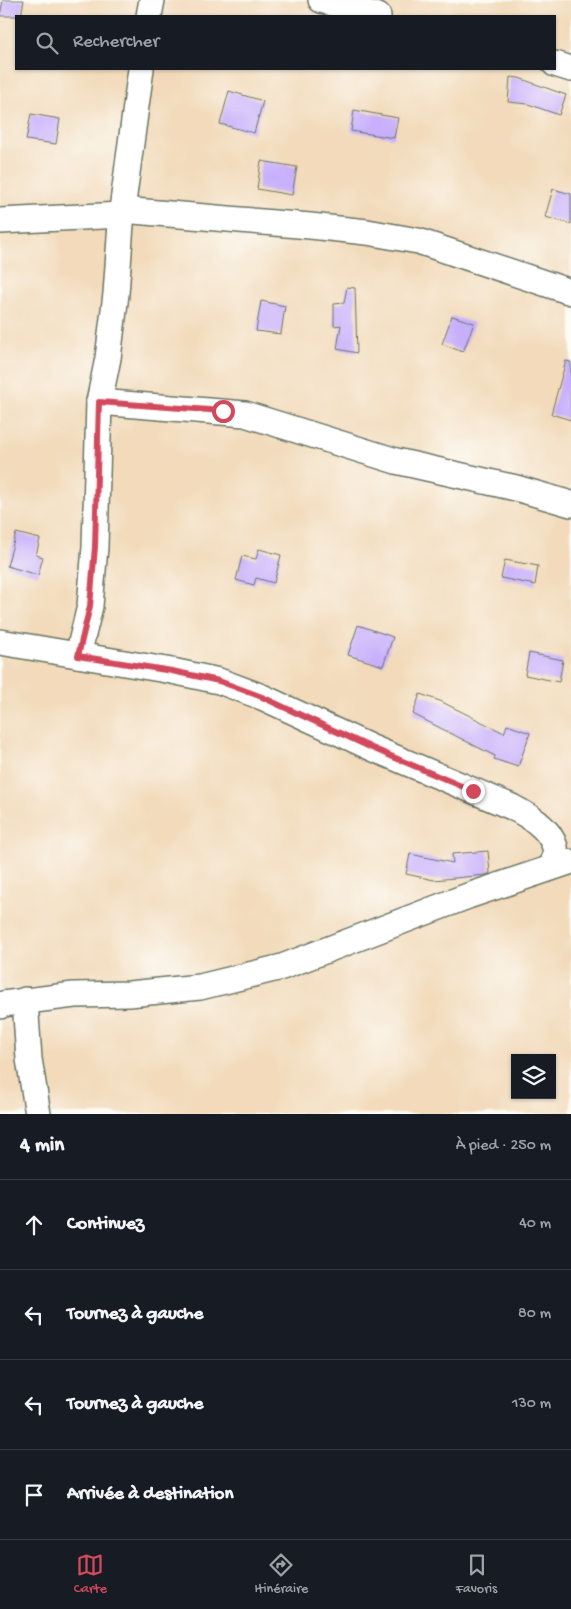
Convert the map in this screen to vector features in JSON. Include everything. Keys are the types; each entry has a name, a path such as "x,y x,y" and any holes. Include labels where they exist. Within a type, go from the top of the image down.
{"street":[{"path":"149,15 152,0"},
{"path":"320,0 374,15"},
{"path":"556,64 571,69"},
{"path":"78,656 90,606 95,547 99,402 108,358 116,294 122,213 141,70"},
{"path":"0,220 122,213 310,226 367,232 418,241 571,292"},
{"path":"99,402 245,414 396,461 516,488 571,504"},
{"path":"0,642 172,671 219,681 262,697 372,748 512,807 530,817 546,830 562,864 468,896 282,968 200,987 129,994 74,995 25,1000 0,1006"},
{"path":"25,1000 29,1059 38,1114"}],"building":[{"path":"3,0 24,0 21,15 0,16"},
{"path":"510,77 519,78 566,95 559,115 528,104 508,102"},
{"path":"229,91 263,101 254,133 220,124"},
{"path":"354,110 398,118 394,138 351,131"},
{"path":"31,114 60,119 56,144 26,140"},
{"path":"261,161 297,167 292,195 257,189"},
{"path":"553,189 571,194 571,224 545,217"},
{"path":"347,287 355,288 357,353 337,349 341,325 334,326 334,304 344,303"},
{"path":"261,301 285,306 281,334 256,331"},
{"path":"452,316 474,323 463,352 442,344"},
{"path":"566,361 571,362 571,420 551,414"},
{"path":"16,533 40,539 36,555 43,557 38,575 7,566"},
{"path":"259,549 281,555 274,583 256,578 254,585 236,580 242,556 256,559"},
{"path":"505,560 538,566 535,585 501,578"},
{"path":"358,625 393,637 383,666 348,655"},
{"path":"529,653 563,660 559,682 525,675"},
{"path":"420,694 440,701 504,733 507,725 530,733 518,767 494,759 495,756 413,714"},
{"path":"488,851 490,873 486,875 434,880 406,874 410,854 453,863 452,854"}],"route":[{"path":"223,411 99,402 95,547 90,606 78,656 172,671 219,681 262,697 372,748 473,791"}]}
